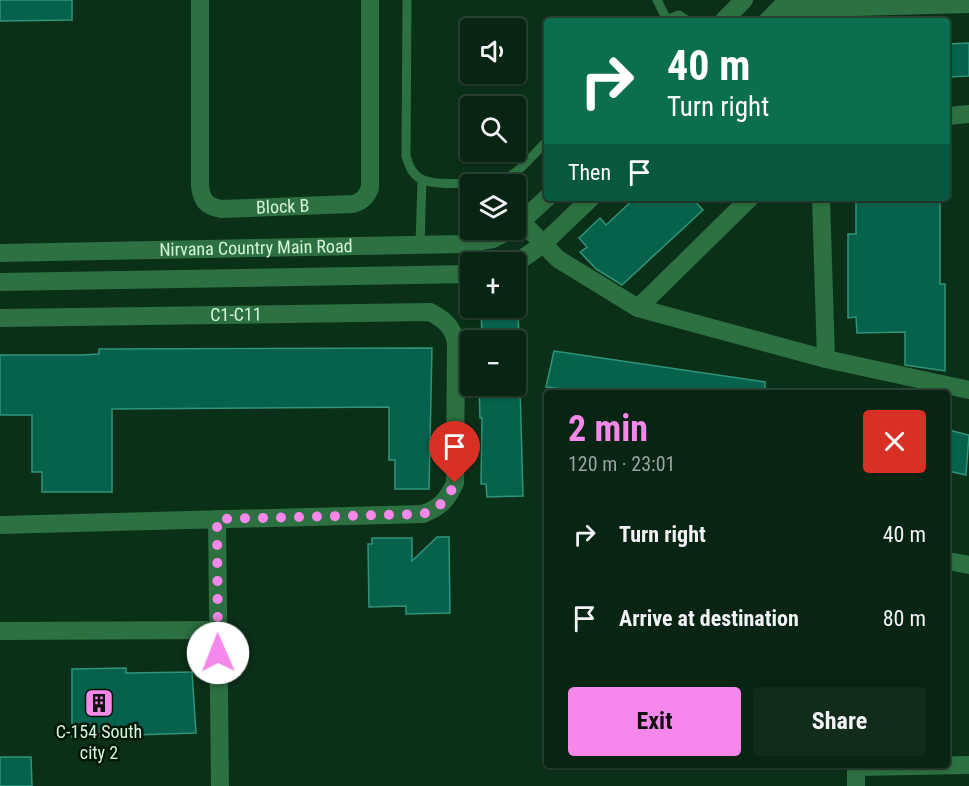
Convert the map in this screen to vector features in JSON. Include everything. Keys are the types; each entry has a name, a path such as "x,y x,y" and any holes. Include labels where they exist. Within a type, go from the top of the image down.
{"street":[{"name":"Block B","path":"200,0 200,186 202,199 209,206 221,209 353,204 366,197 370,188 370,0"},
{"path":"778,10 969,4"},
{"path":"950,116 969,114"},
{"name":"Nirvana Country Main Road","path":"526,217 544,201"},
{"path":"526,256 542,245 588,201"},
{"path":"639,308 747,201"},
{"path":"822,201 826,358"},
{"path":"526,233 558,259 639,308 826,358 969,390"},
{"name":"Nirvana Country Main Road","path":"0,253 420,244 488,240"},
{"name":"Nirvana Country Main Road","path":"0,282 460,274"},
{"name":"C1-C11","path":"0,318 430,312 445,320 453,331 456,342 455,483 448,498 439,508 423,514 217,519"},
{"path":"0,525 217,519 219,786"},
{"path":"950,561 969,566"},
{"path":"0,632 218,630"},
{"path":"950,765 969,765"},
{"path":"856,768 856,786"}],"lane":[{"path":"407,0 406,156 411,171 422,179 434,183 476,182 509,176 544,144"},
{"path":"657,0 664,18"},
{"path":"420,244 422,179"}],"building":[{"path":"0,0 72,0 72,20 0,21"},
{"path":"969,43 969,76 950,77 950,44"},
{"path":"632,201 695,201 703,210 622,285 596,269 580,252 587,247 579,238 600,218 606,225"},
{"path":"856,201 940,201 940,284 945,284 945,371 905,365 905,332 857,333 856,317 848,318 848,234 856,234"},
{"path":"481,318 518,318 519,330 482,330"},
{"path":"432,348 429,489 395,489 395,460 389,460 389,407 112,409 112,492 42,492 42,472 32,472 32,415 0,415 0,355 99,354 99,349"},
{"path":"554,351 765,382 765,390 569,390 546,387"},
{"path":"479,396 520,396 523,496 487,497 486,484 481,484 482,418 480,418"},
{"path":"950,430 969,435 966,475 950,471"},
{"path":"437,537 449,537 450,613 406,614 406,606 369,607 368,544 372,544 372,538 412,538 412,561"},
{"path":"126,668 126,673 192,672 196,733 72,737 72,669"},
{"path":"0,757 31,757 32,786 0,786"}],"place":[{"name":"C-154 South city 2","path":"99,703"}],"route":[{"path":"218,653 217,519 423,514 439,508 448,498 455,483"}]}
